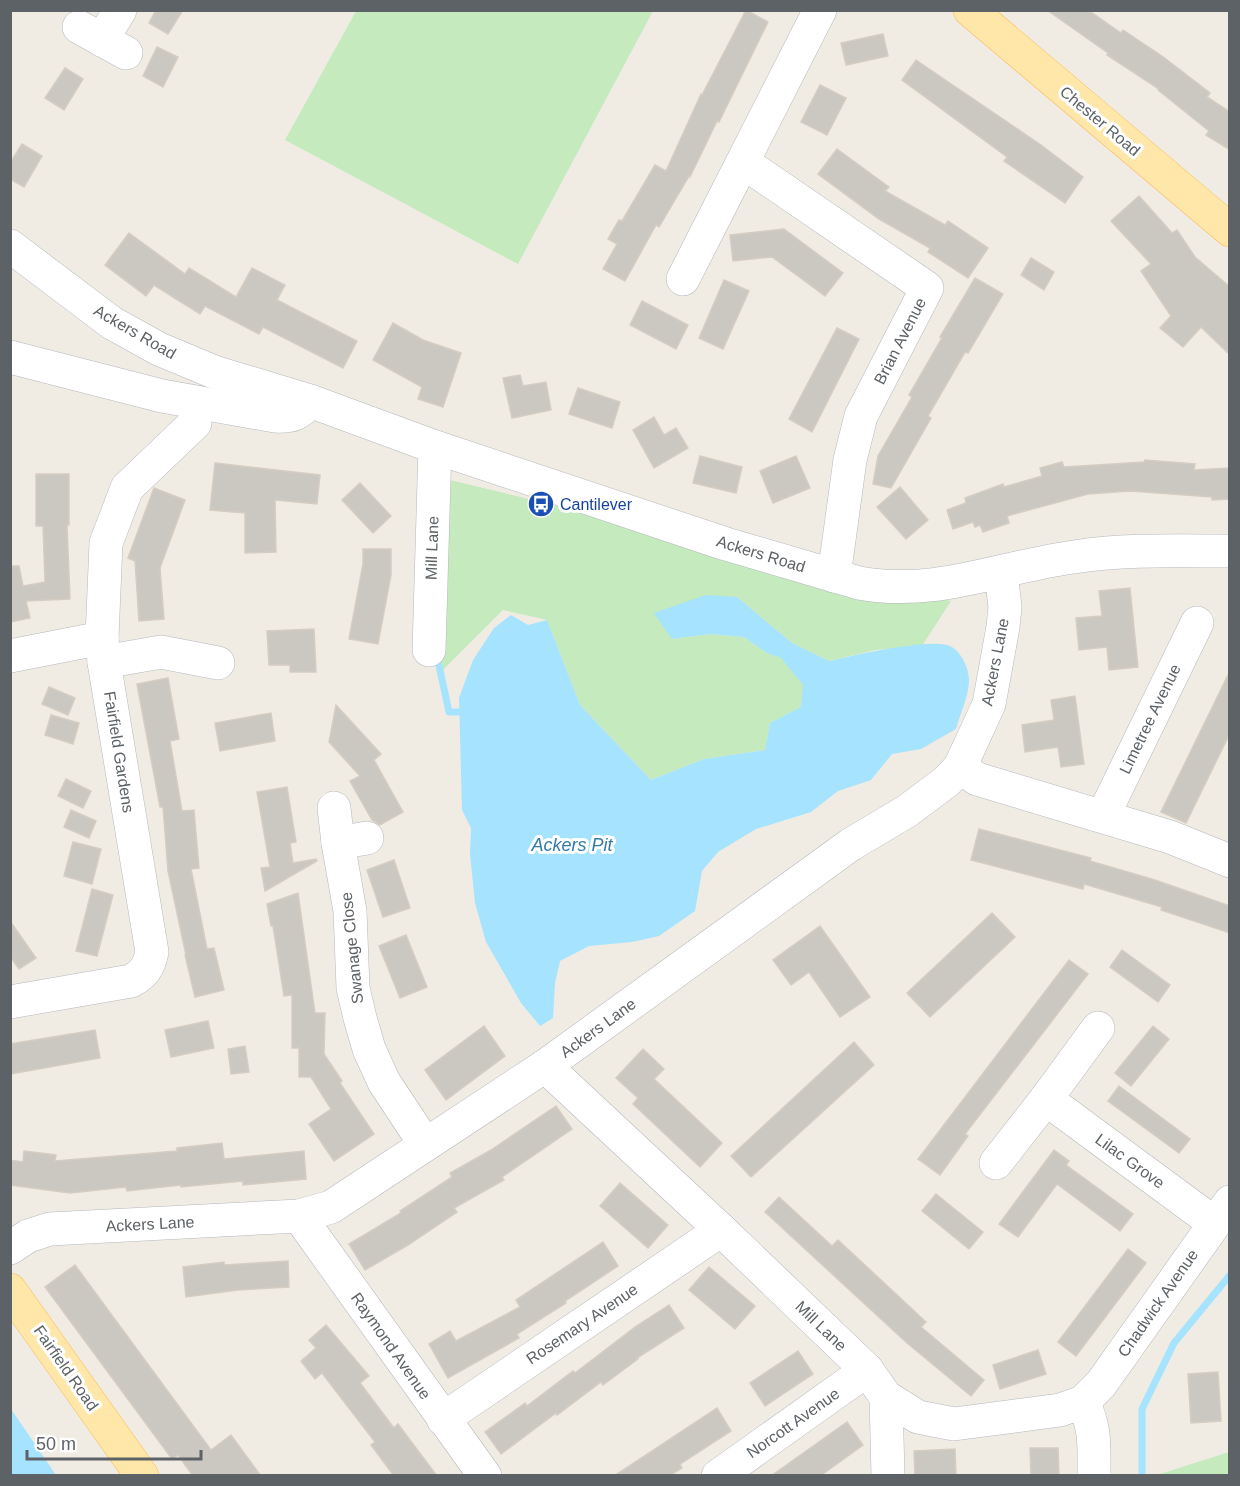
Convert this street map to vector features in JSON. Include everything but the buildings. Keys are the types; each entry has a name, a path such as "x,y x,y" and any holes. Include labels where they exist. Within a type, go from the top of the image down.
{"main road":[{"name":"Chester Road","path":"970,10 1230,230"},
{"name":"Fairfield Road","path":"10,1290 142,1476"}],"street":[{"path":"102,40 120,10"},
{"path":"683,279 820,10"},
{"name":"Brian Avenue","path":"743,162 927,288 861,416 850,460 834,576"},
{"name":"Ackers Road","path":"10,246 112,322 159,349 214,372 310,400 435,447 726,544 834,576 881,587 918,586 953,583 1077,556 1230,551"},
{"path":"10,357 162,396 275,416 285,417 296,414 310,400"},
{"name":"Fairfield Gardens","path":"10,1002 131,981 142,975 150,964 152,952 103,650 106,543 127,488 195,423"},
{"name":"Mill Lane","path":"429,650 435,447"},
{"name":"Ackers Lane","path":"10,1248 28,1236 50,1230 299,1216 331,1207 545,1066 850,845 907,812 947,781 960,767 989,704 1004,627 1002,573"},
{"name":"Limetree Avenue","path":"1103,816 1197,623"},
{"path":"10,656 103,650 161,652 218,663"},
{"path":"960,767 977,779 1170,837 1230,861"},
{"name":"Swanage Close","path":"334,808 352,841 350,911 353,987 360,1018 369,1049 384,1082 424,1144"},
{"path":"996,1163 1098,1028"},
{"name":"Mill Lane","path":"545,1066 722,1230 867,1370 886,1397 918,1417 954,1424 1060,1410 1083,1402"},
{"name":"Lilac Grove","path":"1046,1099 1222,1212"},
{"name":"Chadwick Avenue","path":"1083,1402 1101,1384 1222,1212"},
{"name":"Raymond Avenue","path":"299,1216 484,1476"},
{"name":"Rosemary Avenue","path":"443,1419 722,1230"},
{"name":"Norcott Avenue","path":"718,1476 867,1370"},
{"path":"886,1397 888,1476"},
{"path":"1083,1402 1092,1419 1094,1476"}],"green space":[{"path":"356,11 653,11 518,264 285,140"},
{"path":"446,479 951,601 922,646 875,650 829,661 792,643 737,597 672,639 710,634 744,637 767,653 781,658 804,685 801,707 770,723 765,750 704,759 651,780 580,705 547,620 503,610 440,673 448,559"},
{"path":"1229,1452 1229,1475 1157,1475"}],"water":[{"name":"Ackers Pit","path":"706,595 737,597 792,643 829,661 911,645 943,644 952,647 964,662 969,680 966,699 956,729 921,749 892,754 871,780 838,791 811,812 756,829 718,852 702,871 695,911 659,936 632,942 589,946 560,961 555,983 553,1018 540,1026 521,1003 486,942 475,903 470,854 471,828 462,810 459,698 473,660 494,628 511,615 528,625 547,620 580,705 651,780 704,759 765,750 770,723 801,707 803,685 781,658 767,653 744,637 710,634 672,639 654,613"},
{"path":"11,1409 56,1475 11,1475"}],"waterway":[{"path":"437,656 449,712 460,712"},
{"path":"1142,1476 1142,1409 1174,1343 1230,1275"}],"place":[{"name":"Cantilever","path":"541,504"}]}
